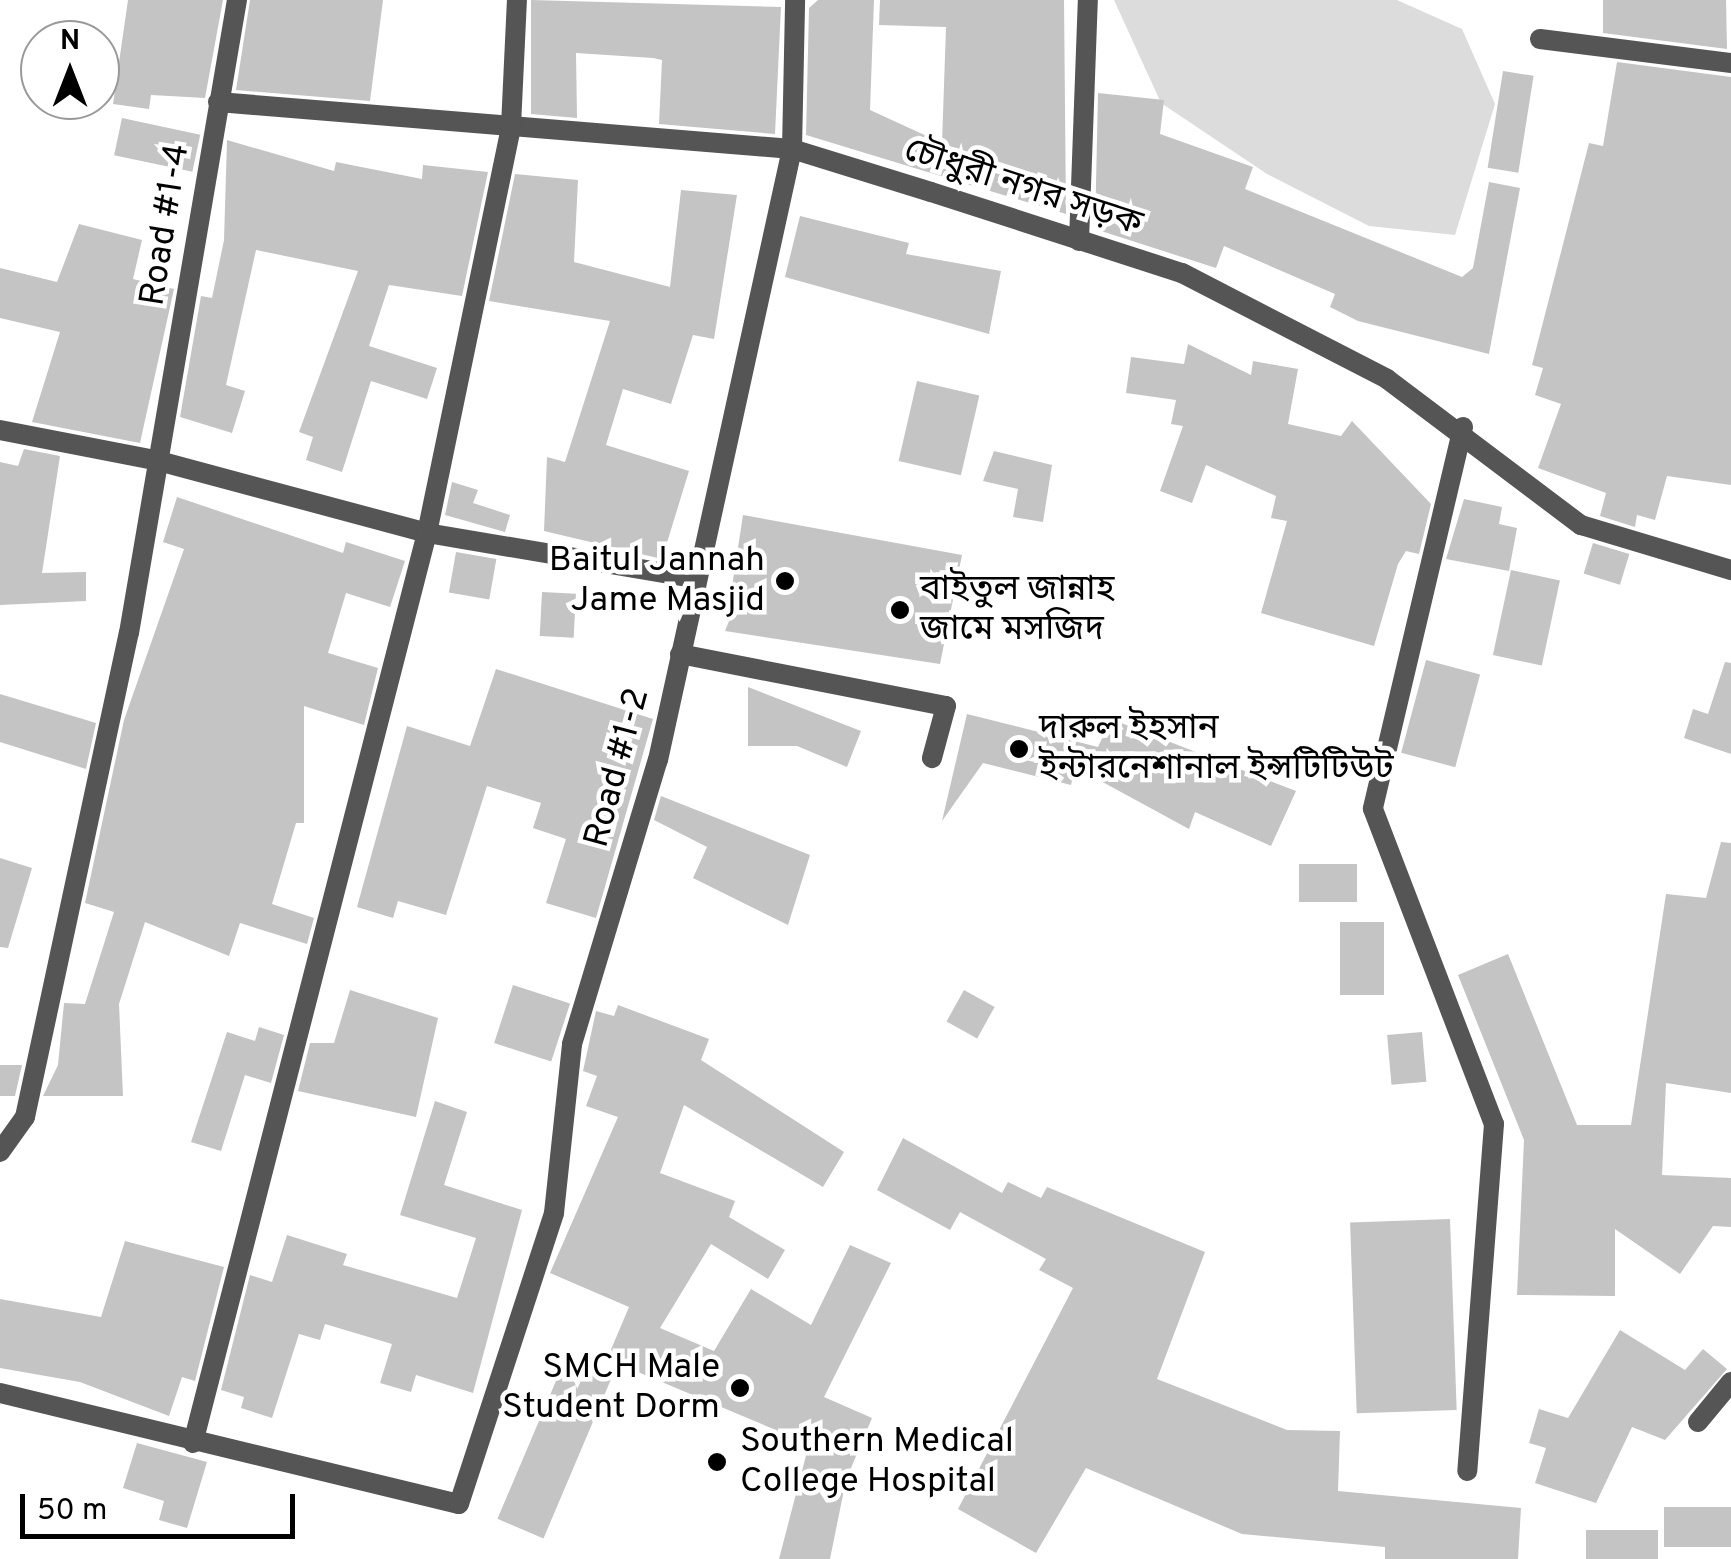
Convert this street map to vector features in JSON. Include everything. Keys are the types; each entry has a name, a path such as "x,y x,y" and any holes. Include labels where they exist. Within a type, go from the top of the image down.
{"street":[{"name":"Road #1-4","path":"0,1148 26,1116 128,633 237,0"},
{"path":"0,1393 192,1442 427,533 511,126 517,0"},
{"path":"792,150 796,0"},
{"path":"1079,241 1088,0"},
{"path":"1540,39 1731,63"},
{"name":"চৌধুরী নগর সড়ক","path":"218,102 792,150 1182,273 1463,427 1581,526 1731,570"},
{"name":"Road #1-2","path":"192,1442 459,1504 554,1214 572,1044 658,760 694,578 792,150"},
{"path":"1463,427 1372,809 1494,1124 1467,1470"},
{"path":"0,430 155,460 427,533 694,578"},
{"path":"680,654 946,706 932,758"},
{"path":"1698,1422 1731,1382"}],"shaded area":[{"path":"1114,0 1397,0 1462,29 1495,104 1455,235 1369,226 1267,174 1161,103"}],"building":[{"path":"128,0 223,0 205,98 151,95 149,109 120,105 120,55"},
{"path":"250,0 383,0 370,101 236,90"},
{"path":"531,0 781,7 775,134 659,124 662,60 653,58 576,53 577,118 531,114"},
{"path":"818,0 874,0 870,110 942,143 946,27 879,25 880,0 1064,0 1066,214 806,135 809,8"},
{"path":"1603,0 1726,0 1727,49 1603,33"},
{"path":"1617,62 1731,77 1731,485 1667,476 1655,520 1637,515 1635,527 1600,516 1606,493 1538,468 1561,404 1535,395 1543,368 1532,365 1589,143 1603,146"},
{"path":"1503,71 1534,76 1518,173 1488,168"},
{"path":"1098,93 1164,100 1160,134 1253,167 1245,189 1462,277 1473,268 1489,182 1520,188 1489,354 1358,321 1330,307 1335,294 1224,246 1216,268 1095,229"},
{"path":"122,118 200,135 192,172 114,155"},
{"path":"227,140 334,171 336,162 422,179 423,165 488,172 462,296 389,285 369,346 437,368 427,399 371,381 342,472 306,460 313,437 299,432 358,271 256,250 226,385 245,391 232,433 180,417 201,296 212,298 224,240"},
{"path":"515,174 578,180 574,262 670,287 681,190 737,195 714,339 693,335 671,404 623,389 606,445 689,471 662,559 544,531 547,457 565,462 610,321 489,301"},
{"path":"800,216 909,243 906,254 1001,271 989,334 785,277"},
{"path":"79,224 142,240 133,279 174,289 140,443 32,422 60,332 0,318 0,268 57,282"},
{"path":"1188,344 1251,375 1253,361 1298,369 1288,424 1341,436 1352,421 1431,504 1419,554 1406,551 1398,564 1374,646 1261,613 1287,521 1271,518 1276,496 1206,465 1192,503 1160,491 1183,426 1171,424 1176,400 1126,393 1131,357 1184,364"},
{"path":"917,381 979,395 961,475 899,461"},
{"path":"24,449 60,456 42,573 86,572 86,601 0,605 0,462 18,466"},
{"path":"994,451 1052,465 1043,522 1013,517 1018,489 983,481"},
{"path":"452,482 478,490 473,503 510,515 505,532 445,515"},
{"path":"177,497 343,553 346,542 405,561 390,607 346,593 328,653 378,668 364,725 304,706 304,823 296,823 272,904 314,918 307,944 240,923 229,956 145,922 119,1004 123,1096 43,1096 58,1065 64,1003 85,1004 114,912 85,903 124,720 184,549 163,542"},
{"path":"1464,499 1502,507 1499,524 1517,528 1509,571 1446,559"},
{"path":"743,515 962,555 940,664 725,631 739,596 731,593"},
{"path":"1593,543 1629,554 1620,585 1584,574"},
{"path":"456,552 496,559 489,599 449,592"},
{"path":"1511,570 1560,580 1542,665 1493,655"},
{"path":"542,592 576,594 574,638 540,636"},
{"path":"1426,660 1480,674 1455,767 1401,753"},
{"path":"1725,662 1731,663 1731,754 1684,738 1693,709 1708,714"},
{"path":"496,669 653,719 596,918 546,903 566,839 533,828 541,803 487,786 446,915 398,901 393,918 357,907 407,726 470,746"},
{"path":"748,687 861,731 847,767 797,746 748,746"},
{"path":"0,694 96,723 86,769 0,742"},
{"path":"967,714 1098,747 1111,719 1296,791 1271,846 1195,812 1189,829 1075,767 1071,785 983,763 942,821"},
{"path":"661,796 810,855 788,925 693,878 707,847 654,820"},
{"path":"1721,842 1731,843 1731,1093 1666,1083 1662,1175 1731,1178 1731,1227 1713,1226 1680,1274 1615,1229 1615,1296 1517,1295 1524,1140 1458,975 1508,954 1577,1125 1631,1125 1666,894 1706,898"},
{"path":"0,858 32,868 8,948 0,947"},
{"path":"1299,864 1357,864 1357,902 1299,902"},
{"path":"1340,922 1384,922 1384,995 1340,995"},
{"path":"513,985 570,1004 551,1062 494,1043"},
{"path":"350,990 438,1018 416,1117 298,1091 310,1043 334,1043"},
{"path":"964,990 995,1007 977,1038 947,1021"},
{"path":"618,1005 709,1039 701,1060 844,1152 823,1187 684,1105 660,1173 735,1201 729,1217 785,1250 768,1279 711,1244 660,1328 714,1351 751,1289 811,1325 850,1245 891,1263 824,1397 872,1418 846,1480 830,1559 779,1559 809,1444 607,1359 629,1307 550,1273 618,1117 586,1106 597,1076 583,1071 596,1011 614,1016"},
{"path":"259,1027 284,1035 271,1083 245,1075 221,1151 191,1142 227,1032 255,1041"},
{"path":"1422,1032 1426,1082 1391,1085 1387,1035"},
{"path":"0,1065 22,1065 15,1096 0,1096"},
{"path":"435,1101 467,1112 444,1185 522,1210 473,1393 416,1375 411,1392 380,1383 392,1344 325,1324 320,1340 299,1334 272,1418 241,1408 244,1397 221,1390 250,1275 272,1282 287,1235 347,1254 343,1265 457,1298 476,1238 400,1215"},
{"path":"903,1138 1002,1193 1008,1182 1041,1198 1047,1187 1205,1252 1157,1379 1287,1430 1340,1431 1338,1491 1521,1508 1518,1559 1385,1559 1385,1547 1242,1534 1086,1468 1036,1553 958,1509 1073,1288 1039,1270 1046,1259 960,1212 950,1230 877,1190"},
{"path":"1450,1219 1457,1410 1357,1413 1350,1222"},
{"path":"125,1241 224,1267 195,1381 182,1377 169,1416 80,1382 0,1368 0,1299 101,1317"},
{"path":"1620,1330 1685,1370 1703,1349 1727,1369 1665,1440 1632,1427 1596,1503 1535,1483 1546,1448 1529,1443 1539,1409 1568,1418"},
{"path":"567,1355 613,1375 543,1538 497,1519"},
{"path":"137,1443 207,1462 187,1528 159,1520 164,1501 123,1488"},
{"path":"1664,1507 1731,1507 1731,1547 1664,1547"},
{"path":"1586,1530 1658,1530 1658,1559 1586,1559"}],"place":[{"name":"Baitul Jannah Jame Masjid","path":"785,581"},
{"name":"বাইতুল জান্নাহ জামে মসজিদ","path":"900,610"},
{"name":"দারুল ইহসান ইন্টারনেশানাল ইন্সটিটিউট","path":"1019,749"},
{"name":"SMCH Male Student Dorm","path":"740,1388"},
{"name":"Southern Medical College Hospital","path":"717,1462"}]}
